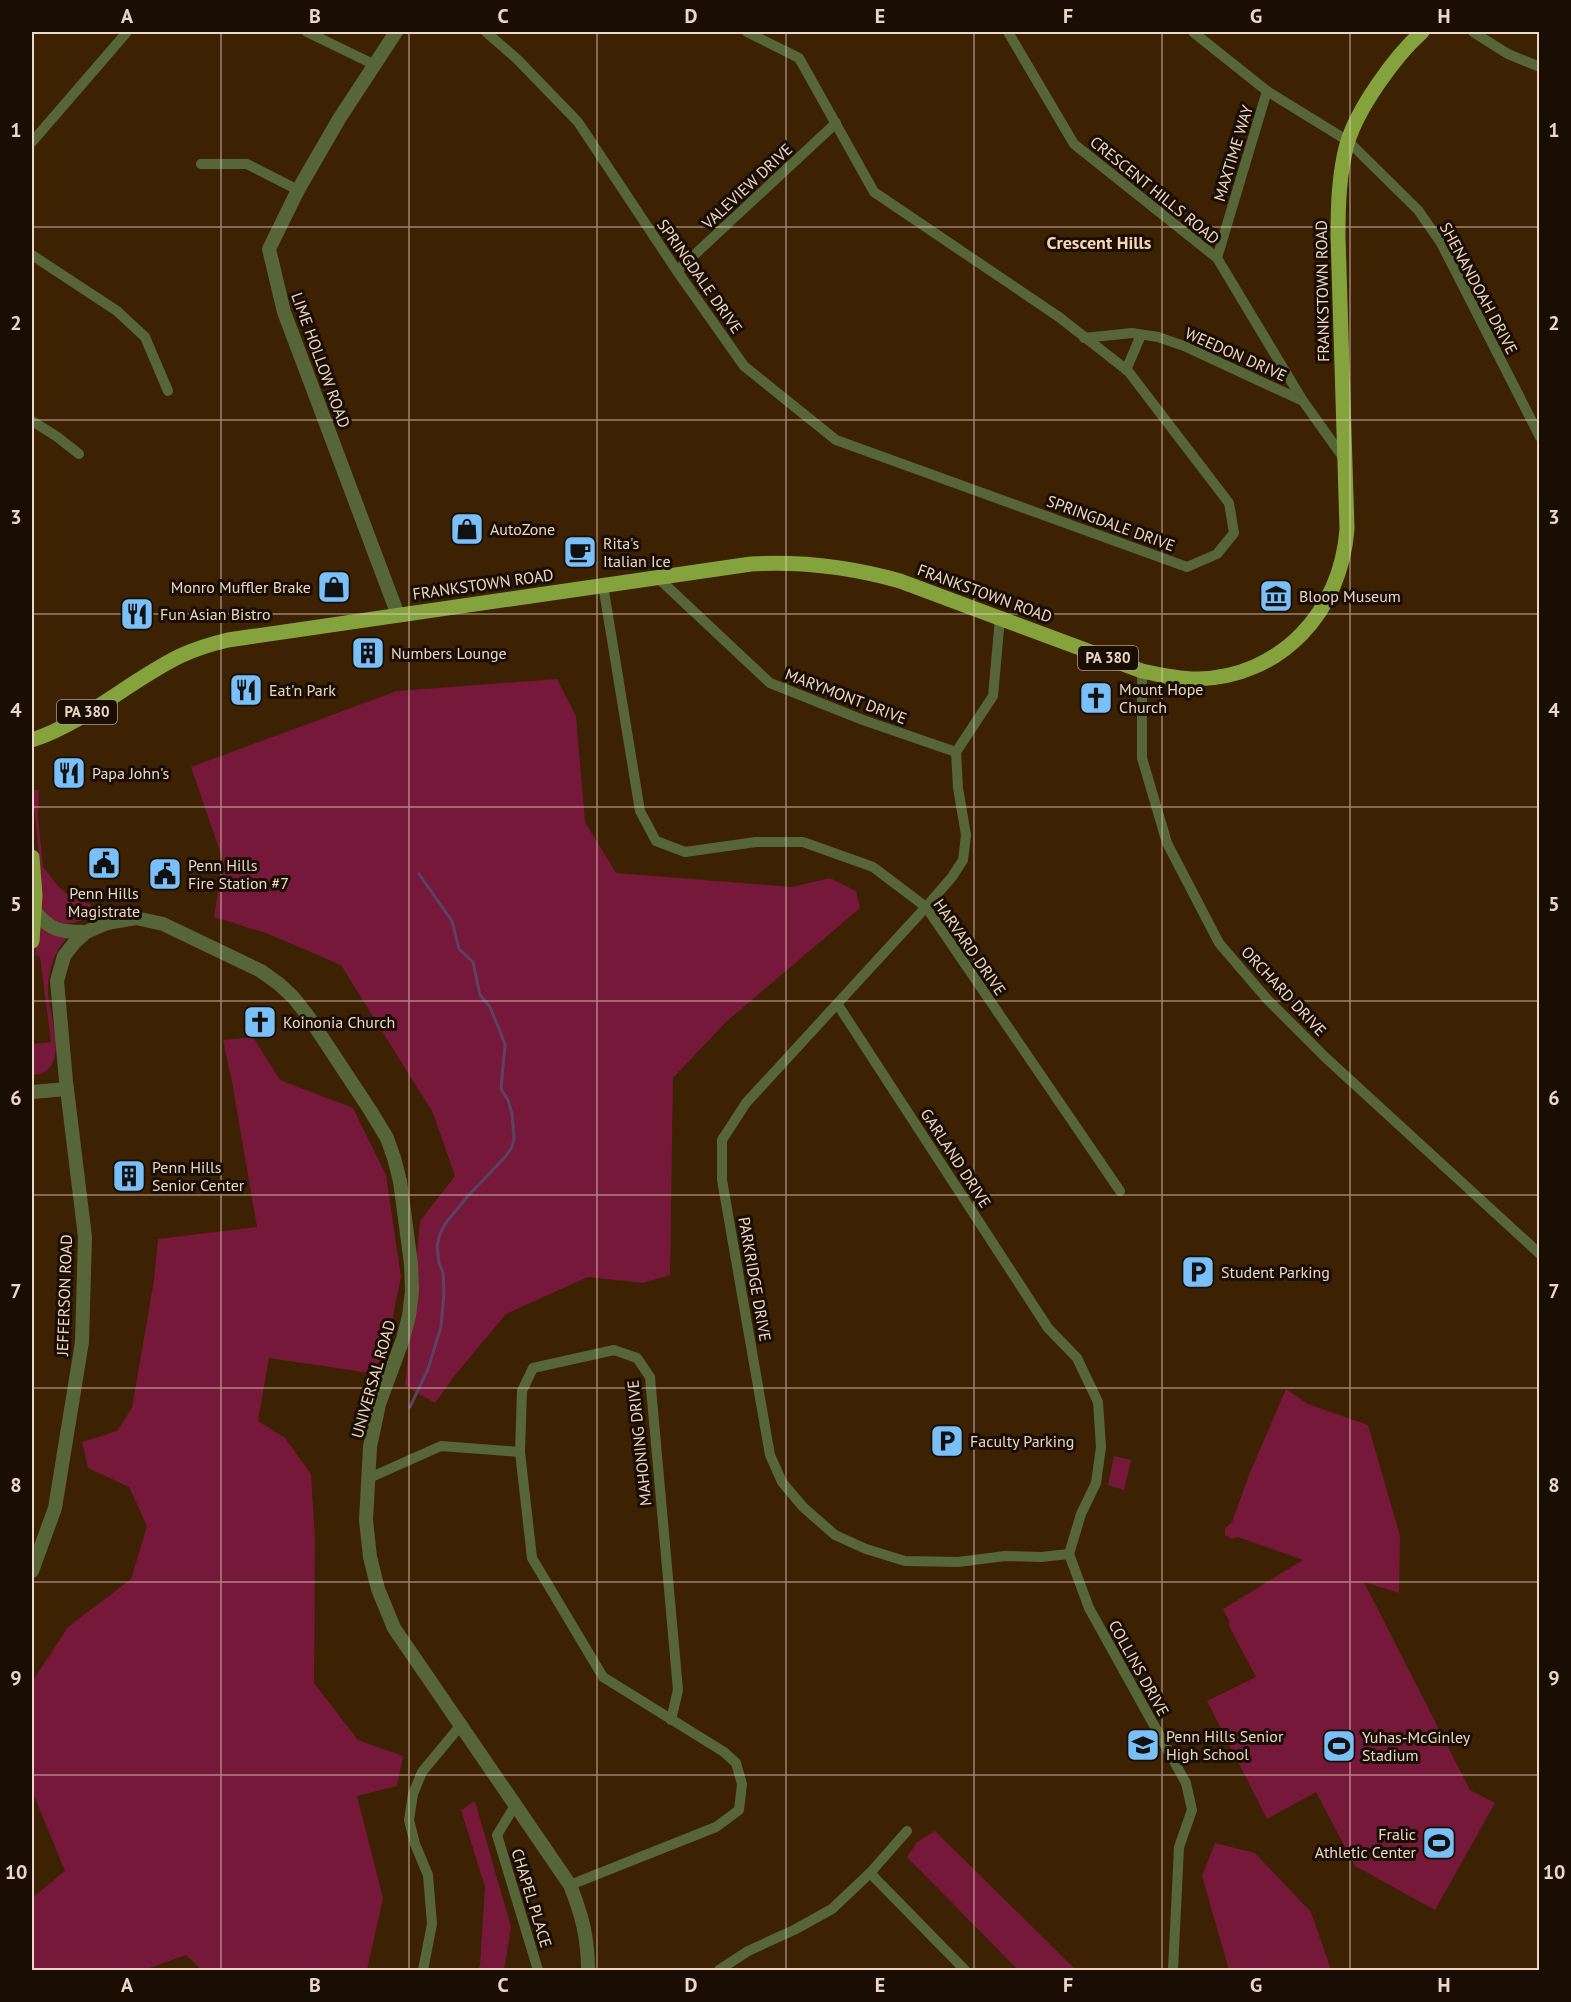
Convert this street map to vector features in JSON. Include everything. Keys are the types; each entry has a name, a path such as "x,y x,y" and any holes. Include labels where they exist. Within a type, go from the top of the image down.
{"main road":[{"name":"FRANKSTOWN ROAD","path":"32,740 99,706 165,664 202,647 251,636 751,564 782,562 827,565 900,581 1142,671 1181,679 1232,674 1274,657 1297,639 1312,623 1331,594 1344,554 1347,529 1338,198 1348,141 1356,123 1386,74 1403,51 1422,32"},
{"path":"32,857 34,910 32,941"}],"street":[{"path":"32,142 127,32"},
{"path":"308,32 374,64"},
{"name":"LIME HOLLOW ROAD","path":"396,32 339,119 298,190 269,249 284,312 398,615"},
{"name":"SPRINGDALE DRIVE","path":"486,32 517,59 578,122 677,271 744,366 836,440 1187,567 1216,554 1234,533 1229,503 1126,370 1059,317 874,192 799,58 747,32"},
{"name":"CRESCENT HILLS ROAD","path":"1008,32 1074,144 1217,258 1303,401"},
{"name":"SHENANDOAH DRIVE","path":"1192,32 1267,91 1348,141 1418,210 1442,243 1539,437"},
{"path":"1473,32 1508,54 1539,67"},
{"name":"MAXTIME WAY","path":"1217,258 1267,91"},
{"name":"VALEVIEW DRIVE","path":"677,271 836,123"},
{"path":"201,164 247,164 298,190"},
{"path":"32,255 117,311 145,337 168,391"},
{"name":"WEEDON DRIVE","path":"1084,338 1132,333 1158,337 1184,346 1303,401 1345,460"},
{"path":"1126,370 1141,335"},
{"path":"32,421 79,454"},
{"name":"MARYMONT DRIVE","path":"657,577 770,683 862,720 956,752"},
{"name":"HARVARD DRIVE","path":"603,585 640,812 656,841 685,852 756,842 803,842 873,867 926,907 1120,1191"},
{"path":"956,752 993,696 1000,618"},
{"name":"ORCHARD DRIVE","path":"1142,671 1143,758 1167,843 1219,943 1267,999 1326,1058 1539,1254"},
{"name":"PARKRIDGE DRIVE","path":"956,752 958,788 966,835 963,860 952,877 926,907 746,1103 722,1140 722,1180 770,1455 782,1482 803,1507 835,1535 866,1549 905,1560 958,1562 1005,1556 1041,1557 1069,1554"},
{"name":"UNIVERSAL ROAD","path":"34,910 48,926 58,930 86,932"},
{"name":"UNIVERSAL ROAD","path":"62,1044 57,981 64,956 75,942 86,932 106,923 136,918 163,924 261,971 293,997 308,1016 387,1138 400,1181 411,1264 412,1291 403,1339 379,1404 370,1448 366,1520 370,1557 378,1589 394,1628 570,1885 582,1915 588,1949 588,1971"},
{"name":"GARLAND DRIVE","path":"838,1005 1048,1328 1077,1358 1098,1402 1101,1448 1096,1483 1081,1514 1069,1554"},
{"name":"JEFFERSON ROAD","path":"32,1571 55,1508 82,1342 85,1237 62,1044"},
{"path":"32,1083 66,1085"},
{"path":"32,1092 66,1085"},
{"name":"MAHONING DRIVE","path":"520,1452 522,1391 533,1368 614,1350 637,1358 650,1377 678,1690 671,1720"},
{"path":"367,1479 441,1446 520,1452 532,1558 603,1677 724,1752 736,1763 742,1784 739,1810 716,1827 570,1885"},
{"name":"COLLINS DRIVE","path":"1069,1554 1089,1608 1186,1784 1192,1809 1179,1847 1173,1971"},
{"path":"423,1971 432,1924 428,1875 415,1844 410,1820 413,1794 422,1772 461,1725"},
{"name":"CHAPEL PLACE","path":"516,1804 497,1835 538,1971"},
{"path":"719,1971 748,1951 832,1909 870,1873 907,1831"},
{"path":"870,1873 965,1971"}],"shaded area":[{"path":"557,679 576,716 585,822 616,873 792,887 830,878 856,891 860,908 726,1022 673,1078 670,1275 643,1283 588,1277 506,1314 435,1403 405,1386 420,1221 455,1176 433,1113 341,965 266,933 214,917 223,860 191,767 397,691"},
{"path":"32,790 39,790 38,816 43,867 67,894 96,908 95,914 87,918 63,924 48,918 43,911 39,896 39,859"},
{"path":"41,926 67,938 55,955 48,983 55,1054 52,1065 44,1072 32,1075 32,1044 51,1042 40,957 35,955 38,927"},
{"path":"253,1037 280,1080 353,1108 386,1175 401,1277 385,1355 370,1373 269,1358 258,1421 285,1438 311,1474 315,1541 314,1683 358,1740 403,1756 397,1786 357,1796 383,1898 367,1970 202,1970 186,1955 144,1970 34,1970 32,1963 32,1898 65,1871 32,1791 32,1682 68,1627 131,1579 147,1526 129,1487 88,1468 82,1442 117,1431 132,1408 154,1280 158,1239 257,1227 223,1040"},
{"name":"Yuhas-McGinley Stadium","path":"1286,1389 1308,1404 1368,1425 1400,1536 1399,1593 1364,1582 1470,1790 1495,1803 1435,1910 1355,1866 1316,1792 1267,1819 1207,1701 1256,1677 1228,1624 1230,1623 1223,1609 1303,1560 1238,1537 1232,1539 1225,1535 1225,1529 1232,1522 1249,1475"},
{"path":"1114,1456 1131,1460 1124,1490 1108,1485"},
{"path":"475,1801 511,1927 504,1970 478,1970 485,1887 461,1810"},
{"path":"935,1831 1076,1970 1018,1970 907,1857 917,1842"},
{"path":"1215,1843 1255,1853 1311,1912 1331,1970 1229,1970 1202,1876"}],"waterway":[{"path":"410,1407 428,1369 441,1327 444,1292 443,1273 437,1246 440,1234 445,1224 467,1197 506,1156 514,1139 512,1114 508,1100 501,1089 505,1045 490,1007 480,995 473,962 459,949 452,921 419,874"}],"place":[{"name":"AutoZone","path":"467,529"},
{"name":"Rita's Italian Ice","path":"580,552"},
{"name":"Monro Muffler Brake","path":"334,587"},
{"name":"Bloop Museum","path":"1276,596"},
{"name":"Fun Asian Bistro","path":"137,614"},
{"name":"Numbers Lounge","path":"368,653"},
{"name":"Eat'n Park","path":"246,690"},
{"name":"Mount Hope Church","path":"1096,698"},
{"name":"Papa John's","path":"69,773"},
{"name":"Penn Hills Magistrate","path":"104,863"},
{"name":"Penn Hills Fire Station #7","path":"165,874"},
{"name":"Koinonia Church","path":"260,1022"},
{"name":"Penn Hills Senior Center","path":"129,1176"},
{"name":"Student Parking","path":"1198,1272"},
{"name":"Faculty Parking","path":"947,1441"},
{"name":"Penn Hills Senior High School","path":"1143,1745"},
{"name":"Yuhas-McGinley Stadium","path":"1339,1746"},
{"name":"Fralic Athletic Center","path":"1439,1843"}],"district":[{"name":"Crescent Hills","path":"1099,243"}]}
